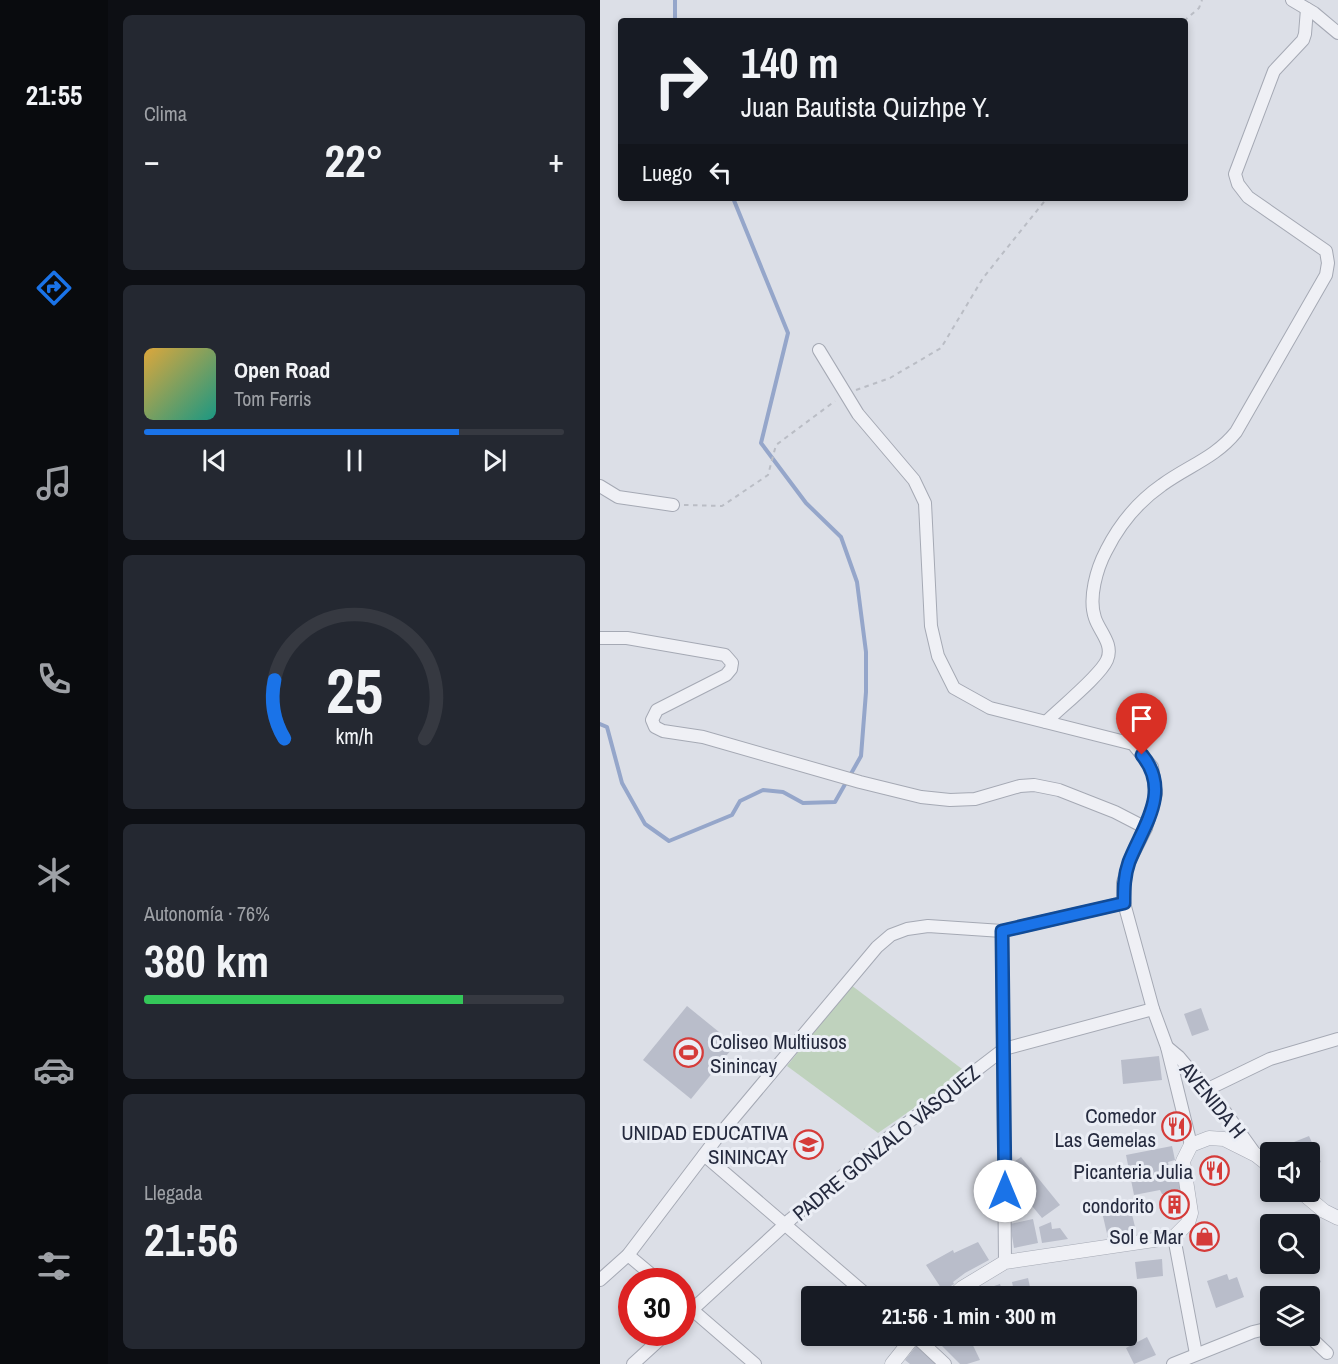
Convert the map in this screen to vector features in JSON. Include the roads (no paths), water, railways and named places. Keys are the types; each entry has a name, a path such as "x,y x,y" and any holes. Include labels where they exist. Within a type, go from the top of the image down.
{"street":[{"path":"1292,0 1338,33"},
{"path":"1046,722 1099,673 1108,658 1107,640 1094,617 1093,602 1096,580 1106,552 1128,517 1144,499 1163,484 1225,446 1236,432 1326,275 1328,263 1326,251 1248,198 1238,184 1235,174 1274,71 1303,40 1307,9"},
{"path":"819,350 858,414 914,480 925,503 931,626 938,656 954,688 990,708 1133,744 1152,767 1156,794 1146,828 1123,883 1124,903 1153,1009 1167,1047 1191,1145 1183,1161 1191,1213 1188,1222 1174,1237 1005,1262 965,1286"},
{"path":"600,486 618,497 673,505"},
{"path":"600,638 627,638 725,655 732,663 726,675 657,710 652,720 655,727 663,732 704,737 921,797 950,800 975,799 1020,786 1034,785 1059,790 1146,828"},
{"path":"600,1280 628,1255 716,1139 869,956 891,935 907,929 928,926 1002,931 1124,903"},
{"path":"1002,931 1005,1262"},
{"name":"PADRE GONZALO VÁSQUEZ","path":"696,1307 784,1226 889,1137 1004,1049 1153,1009"},
{"path":"1206,1090 1270,1059 1338,1039"},
{"name":"AVENIDA H","path":"1167,1047 1179,1057 1226,1113 1256,1155"},
{"path":"1191,1145 1209,1138 1224,1139 1260,1158"},
{"path":"704,1155 856,1286"},
{"path":"1313,1202 1338,1218"},
{"path":"1174,1237 1196,1354"},
{"path":"628,1255 644,1268"},
{"path":"696,1313 755,1364"},
{"path":"1173,1364 1260,1330"},
{"path":"633,1364 653,1346"},
{"path":"892,1364 906,1346"},
{"path":"926,1346 945,1364"},
{"path":"1320,1346 1327,1353"}],"waterway":[{"path":"675,0 675,18"},
{"path":"600,724 607,727 622,783 645,824 669,841 732,815 740,801 763,790 783,792 803,803 835,802 861,756 866,692 866,652 857,582 841,537 806,503 761,443 788,333 734,201"}],"place":[{"name":"Coliseo Multiusos Sinincay","path":"689,1053"},
{"name":"Comedor Las Gemelas","path":"1177,1127"},
{"name":"UNIDAD EDUCATIVA SININCAY","path":"809,1144"},
{"name":"Picanteria Julia","path":"1214,1171"},
{"name":"condorito","path":"1175,1205"},
{"name":"Sol e Mar","path":"1204,1236"}]}
